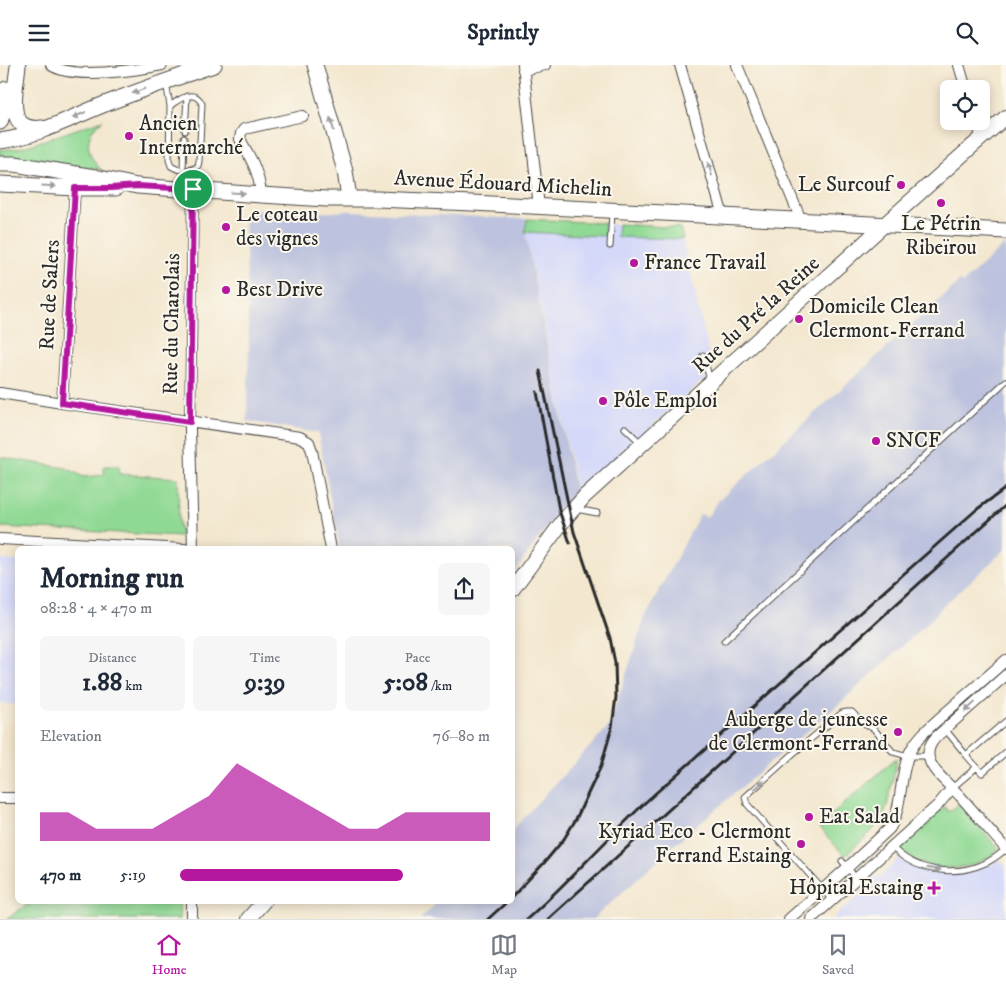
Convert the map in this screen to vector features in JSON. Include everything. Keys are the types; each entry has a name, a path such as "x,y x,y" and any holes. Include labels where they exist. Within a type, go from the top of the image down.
{"main road":[{"path":"0,122 3,112 8,65"},
{"path":"18,65 14,106 19,122 26,127 38,129 54,126"},
{"path":"0,141 18,138 54,126 104,104 214,65"},
{"path":"315,65 345,171 349,198"},
{"name":"Rue du Pré la Reine","path":"515,586 563,521 585,496 711,382 728,373 885,225 1006,117"},
{"name":"Avenue Édouard Michelin","path":"0,164 15,164 137,186 261,195 612,210 1006,231"},
{"path":"0,184 75,188 137,186"},
{"path":"248,919 261,904"}],"street":[{"path":"51,65 64,71 76,73 132,70 162,65"},
{"path":"539,207 523,67 546,65"},
{"path":"680,65 723,216"},
{"path":"737,65 802,220"},
{"path":"959,65 963,80"},
{"path":"261,195 257,172 240,139 240,133 244,129 303,116"},
{"path":"979,130 982,138"},
{"name":"Rue de Salers","path":"62,403 75,188"},
{"name":"Rue du Charolais","path":"193,189 190,422 193,546"},
{"path":"0,393 300,437 309,442 312,451 330,546"},
{"path":"0,539 130,546"},
{"path":"788,919 822,889 844,864 890,828 898,807 908,756 915,743 972,688 1006,660"},
{"path":"1006,675 932,743 928,756 931,765 1006,849"},
{"path":"810,919 938,805 952,788"},
{"path":"0,797 15,798"},
{"path":"192,904 192,919"}],"lane":[{"path":"166,81 170,106 169,160 171,166 178,170 194,169 198,166 199,161 202,104 200,99 187,96 180,98 170,106"},
{"path":"185,131 187,96"},
{"path":"182,170 184,138"},
{"path":"193,189 194,169"},
{"path":"610,247 612,210"},
{"path":"702,355 711,382"},
{"path":"724,641 1006,381"},
{"path":"624,428 642,445"},
{"path":"574,509 597,513"},
{"path":"832,900 747,805 745,797 842,713 858,708"},
{"path":"850,712 860,721 874,729 893,752 908,756 928,756"},
{"path":"966,755 1006,721"},
{"path":"946,729 982,773 1006,752"},
{"path":"952,788 977,767"},
{"path":"892,846 899,854 917,865 950,870 971,869 993,859 1006,849"},
{"path":"844,864 857,879"}],"shaded area":[{"path":"259,210 316,213 350,211 526,219 525,231 576,494 559,510 515,571 515,546 339,546 318,433 247,421 249,344 245,217"},
{"path":"523,219 680,228 712,367 712,372 577,493"},
{"path":"1006,243 1006,549 847,697 673,846 593,919 420,919 436,904 515,904 515,827 609,726 645,617 700,514 707,517 718,501 960,281 963,283"},
{"path":"0,560 15,561 15,705 0,703"},
{"name":"Hôpital Estaing","path":"899,858 922,869 943,873 968,872 999,859 1006,867 1006,919 833,919 864,890 861,885 878,875 880,877"}],"green space":[{"path":"103,120 93,130 89,142 92,157 102,170 0,157 0,150 27,146"},
{"path":"527,219 605,223 604,236 525,232"},
{"path":"618,224 680,228 683,239 617,237"},
{"path":"0,457 66,468 84,477 104,475 104,466 119,466 119,474 178,478 181,536 0,527"},
{"path":"896,758 887,806 882,818 872,831 845,856 818,827"},
{"path":"959,804 999,849 989,857 967,866 942,868 918,862 907,856 896,845 939,808 941,810 945,807 950,811"},
{"path":"28,904 179,904 180,919 7,919"}],"railway":[{"path":"515,894 564,839 576,819 601,766 612,727 616,697 615,663 610,638 574,532 540,371"},
{"path":"537,392 559,510 570,543"},
{"path":"527,919 649,799 976,510 1006,488"},
{"path":"548,919 1006,505"},
{"path":"488,919 505,904"}],"place":[{"name":"Ancien Intermarché","path":"129,136"},
{"name":"Le Surcouf","path":"901,185"},
{"name":"Le Pétrin Ribeïrou","path":"941,203"},
{"name":"Le coteau des vignes","path":"226,227"},
{"name":"France Travail","path":"634,263"},
{"name":"Best Drive","path":"226,290"},
{"name":"Domicile Clean Clermont-Ferrand","path":"799,319"},
{"name":"Pôle Emploi","path":"603,401"},
{"name":"SNCF","path":"876,441"},
{"name":"Auberge de jeunesse de Clermont-Ferrand","path":"898,732"},
{"name":"Eat Salad","path":"809,817"},
{"name":"Kyriad Eco - Clermont Ferrand Estaing","path":"801,844"},
{"name":"Hôpital Estaing","path":"934,888"}],"route":[{"path":"137,186 193,189 190,422 62,403 75,188 137,186"}]}
